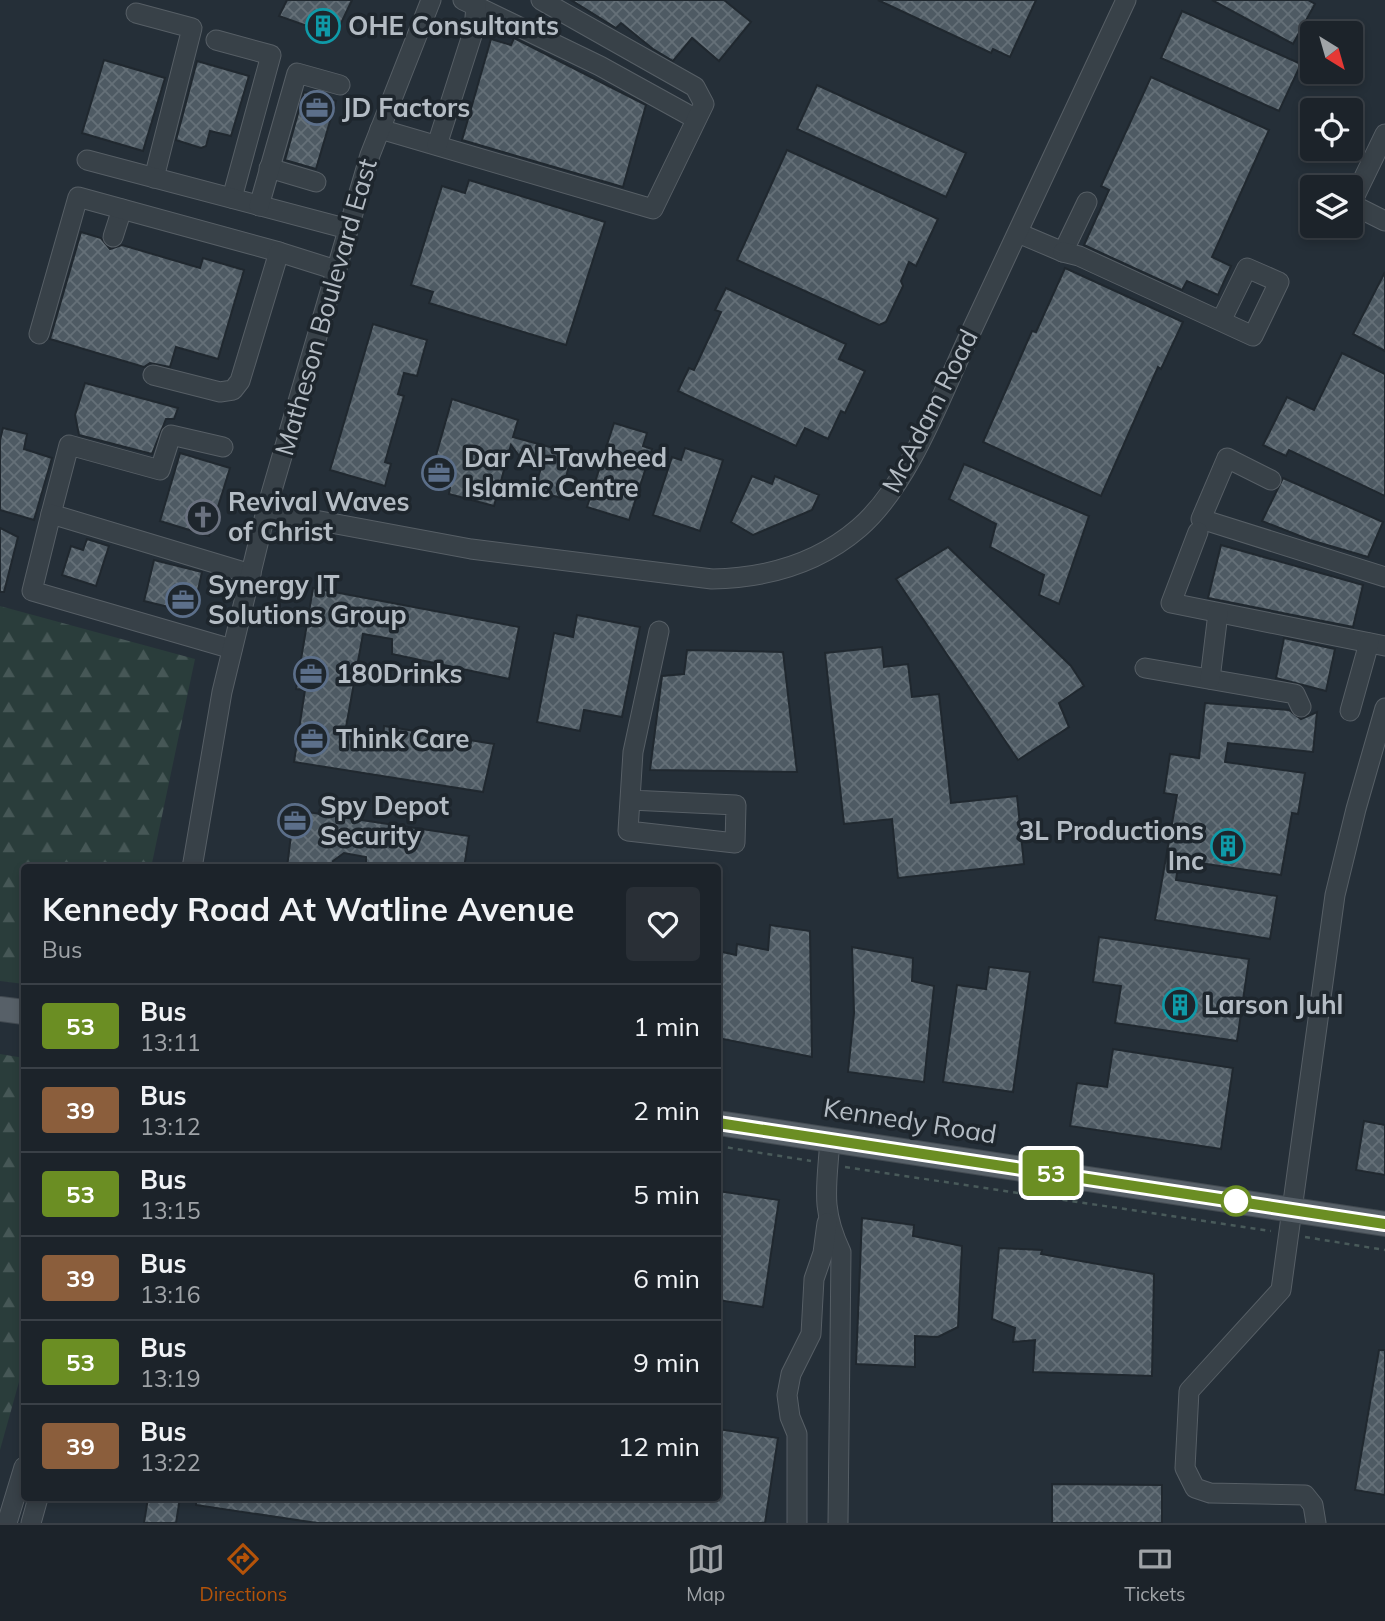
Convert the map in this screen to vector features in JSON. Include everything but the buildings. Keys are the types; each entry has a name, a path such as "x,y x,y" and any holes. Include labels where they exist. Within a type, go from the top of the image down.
{"main road":[{"path":"0,1009 21,1012"},
{"name":"Kennedy Road","path":"721,1123 1385,1224"}],"street":[{"name":"Matheson Boulevard East","path":"193,864 222,692 266,511 380,129 431,0"},
{"path":"380,129 653,209 704,104 695,87 541,0"},
{"name":"McAdam Road","path":"266,511 471,549 631,571 739,579 791,567 816,557 852,533 895,487 1018,233 1126,0"},
{"path":"437,145 474,29 470,3"},
{"path":"470,3 600,66 696,119"},
{"path":"135,13 192,29 154,178"},
{"path":"216,40 271,55 232,198"},
{"path":"259,206 297,73 340,85"},
{"path":"1383,143 1352,204 1385,221"},
{"path":"87,160 348,229"},
{"path":"270,169 316,182"},
{"path":"38,334 78,197 337,270"},
{"path":"1063,252 1087,202"},
{"path":"113,237 122,209"},
{"path":"1018,233 1079,256 1221,321"},
{"path":"153,375 220,392 233,390 240,381 279,252"},
{"path":"1063,252 1071,262 1119,283"},
{"path":"223,447 171,435 160,470 69,445 32,592 232,649"},
{"path":"1271,480 1227,458 1201,519 1384,573"},
{"path":"51,514 251,574"},
{"path":"1198,532 1171,603 1377,645 1350,711"},
{"path":"1210,679 1218,613"},
{"path":"630,800 736,804 735,843 628,831 633,752 659,631"},
{"path":"1145,668 1295,694 1301,707"},
{"path":"1316,1523 1312,1505 1305,1494 1202,1492 1190,1483 1185,1468 1189,1391 1281,1290 1335,895 1356,808 1385,708"},
{"path":"797,1523 797,1434 790,1417 787,1395 791,1374 811,1334 814,1279 823,1253 827,1222 825,1208 830,1139"},
{"path":"827,1222 841,1252 838,1523"},
{"path":"7,1523 21,1477"},
{"path":"31,1523 37,1501"}],"path":[{"path":"721,1146 802,1160"},
{"path":"861,1169 1268,1230"},
{"path":"1302,1236 1385,1250"}],"green space":[{"path":"0,606 195,659 152,864 21,864 21,984 0,981"},
{"path":"0,1054 21,1058 21,1375 0,1450"}],"bus line":[{"name":"53","path":"721,1123 1385,1224"}],"place":[{"name":"OHE Consultants","path":"323,26"},
{"name":"JD Factors","path":"317,108"},
{"name":"Dar Al-Tawheed Islamic Centre","path":"439,473"},
{"name":"Revival Waves of Christ","path":"203,517"},
{"name":"Synergy IT Solutions Group","path":"183,600"},
{"name":"180Drinks","path":"311,674"},
{"name":"Think Care","path":"312,739"},
{"name":"Spy Depot Security","path":"295,821"},
{"name":"3L Productions Inc","path":"1228,846"},
{"name":"Larson Juhl","path":"1180,1005"}]}
